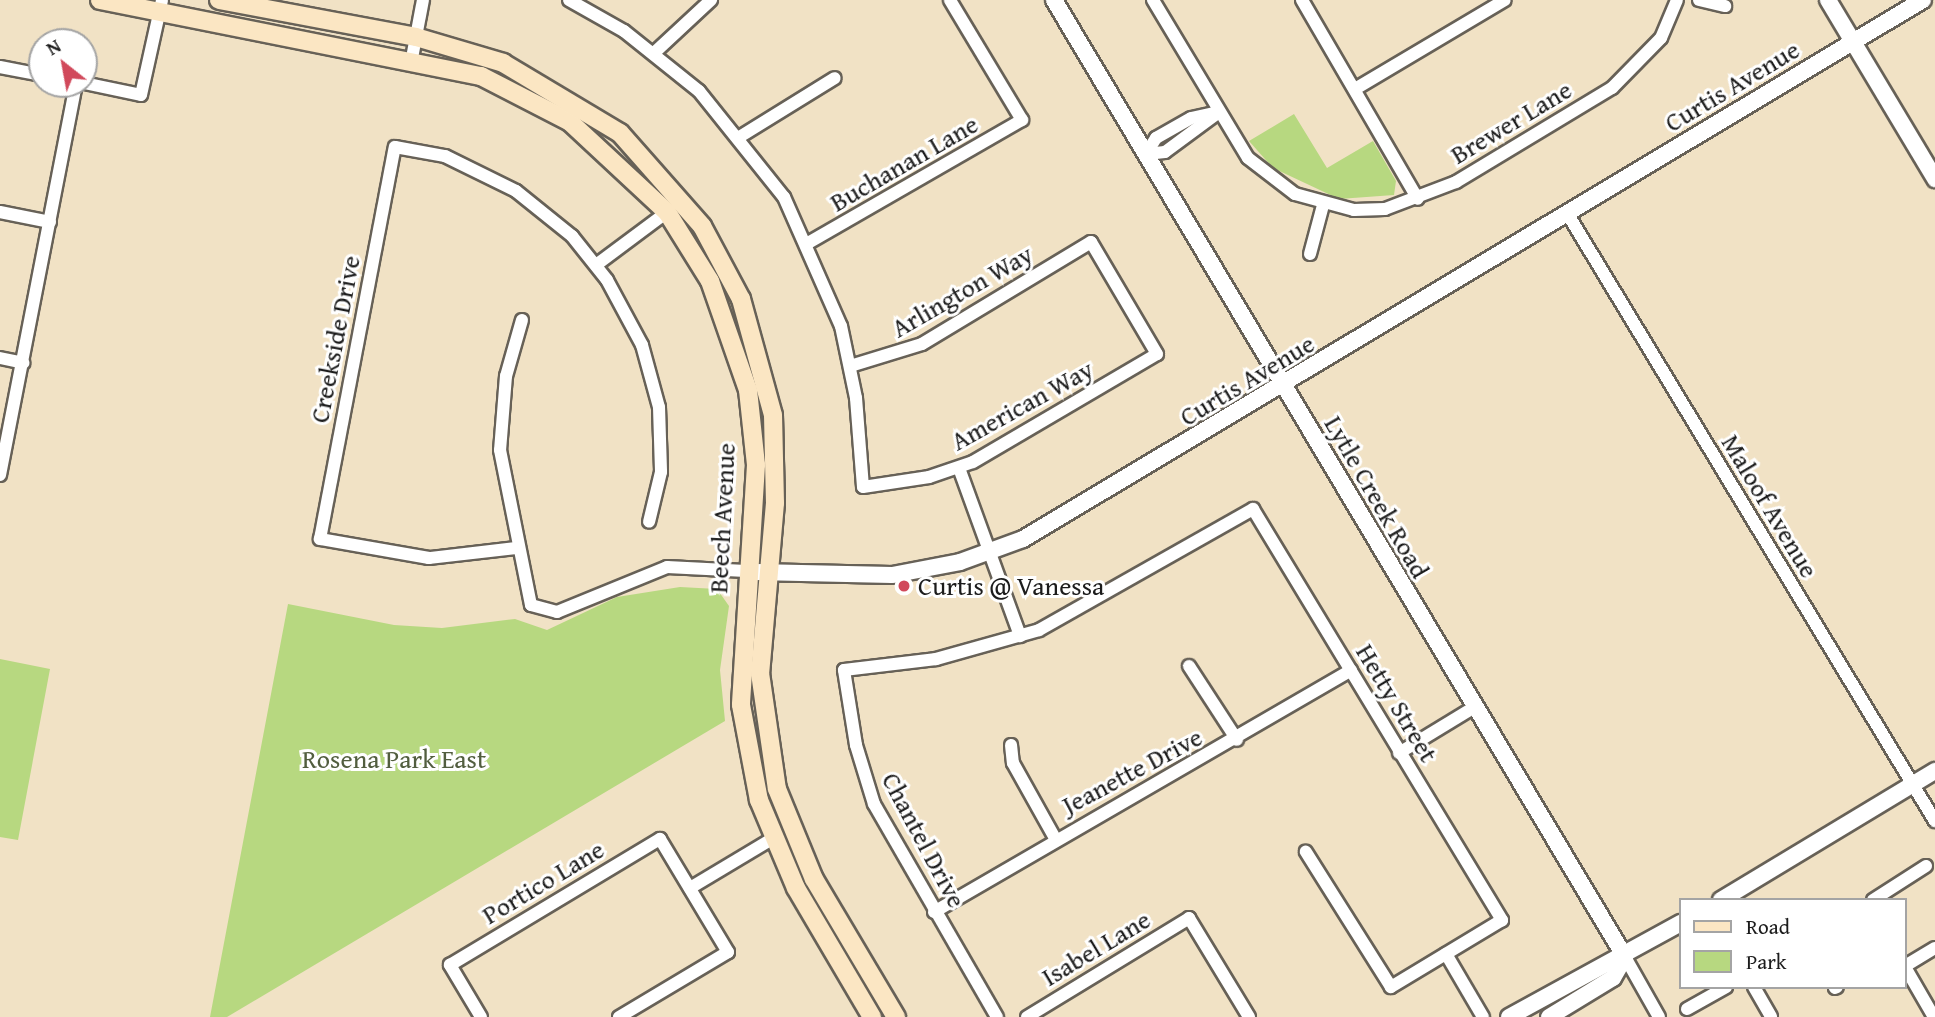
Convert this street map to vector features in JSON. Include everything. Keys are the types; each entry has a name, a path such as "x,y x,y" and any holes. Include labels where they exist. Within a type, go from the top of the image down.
{"main road":[{"name":"Beech Avenue","path":"100,0 161,5 412,58 481,76 570,122 667,212 710,281 748,390 756,465 746,571 741,705 772,839 872,1017"},
{"name":"Beech Avenue","path":"219,0 416,37 503,63 581,104 657,169 702,226 741,299 768,385 776,464 760,673 777,789 805,861 896,1017"}],"street":[{"path":"412,58 423,0"},
{"path":"569,0 654,52 741,136 808,243 835,305 850,366"},
{"path":"654,52 711,0"},
{"name":"Lytle Creek Road","path":"1054,0 1659,1017"},
{"path":"1153,0 1219,112 1260,170 1323,205 1310,254"},
{"path":"1302,0 1418,199"},
{"path":"1355,89 1505,0"},
{"name":"Brewer Lane","path":"1323,205 1385,209 1418,199 1612,88 1661,38 1676,0"},
{"path":"1699,0 1725,6"},
{"path":"1828,0 1935,179"},
{"name":"Curtis Avenue","path":"516,548 529,602 538,611 557,612 667,567 879,577 990,553 1049,525 1284,387 1567,213 1923,0"},
{"name":"Buchanan Lane","path":"808,243 1022,120 955,2"},
{"path":"98,86 141,95 161,5"},
{"path":"0,67 28,72"},
{"path":"741,136 835,78"},
{"path":"0,475 73,98"},
{"path":"1146,154 1156,138 1191,118 1219,112"},
{"name":"Creekside Drive","path":"516,548 429,558 320,539 395,148 445,156 493,177 553,219 596,265"},
{"path":"0,212 50,222"},
{"path":"649,522 661,472 659,407 636,330 596,265 667,212"},
{"name":"Maloof Avenue","path":"1567,213 1935,821"},
{"name":"Arlington Way","path":"850,366 914,348 1091,242 1157,354"},
{"path":"516,548 500,434 506,376 522,320"},
{"name":"American Way","path":"850,366 863,487 959,468 1157,354"},
{"path":"0,358 23,363"},
{"path":"959,468 1020,636"},
{"name":"Hetty Street","path":"1020,636 1089,606 1253,509 1502,920 1446,954"},
{"name":"Chantel Drive","path":"998,1017 934,912 868,786 844,670 936,659 1020,636"},
{"path":"1189,666 1237,740"},
{"name":"Jeanette Drive","path":"934,912 1055,838 1237,740 1351,670"},
{"path":"1399,753 1473,708"},
{"path":"1011,745 1013,763 1055,838"},
{"path":"1724,898 1935,771"},
{"name":"Portico Lane","path":"481,1017 450,965 660,839 690,888"},
{"path":"619,1017 728,952 690,888 772,839"},
{"path":"1306,852 1391,987 1446,954 1483,1017"},
{"path":"1875,898 1926,866"},
{"name":"Isabel Lane","path":"1027,1017 1189,918 1249,1017"},
{"path":"1509,1017 1602,962 1625,957 1680,924"},
{"path":"1907,966 1935,948"},
{"path":"1549,1017 1613,978 1625,957"},
{"path":"1907,970 1934,1017"},
{"path":"1687,1009 1722,989"},
{"path":"1755,989 1771,1017"}],"green space":[{"path":"1294,114 1327,168 1373,141 1396,181 1394,195 1339,199 1273,168 1249,141"},
{"name":"Rosena Park East","path":"680,587 717,589 729,606 720,670 725,721 227,1017 210,1017 288,604 394,625 442,628 515,619 547,630 617,597"},
{"path":"0,659 50,669 18,840 0,837"}],"place":[{"name":"Curtis @ Vanessa","path":"904,586"}]}
